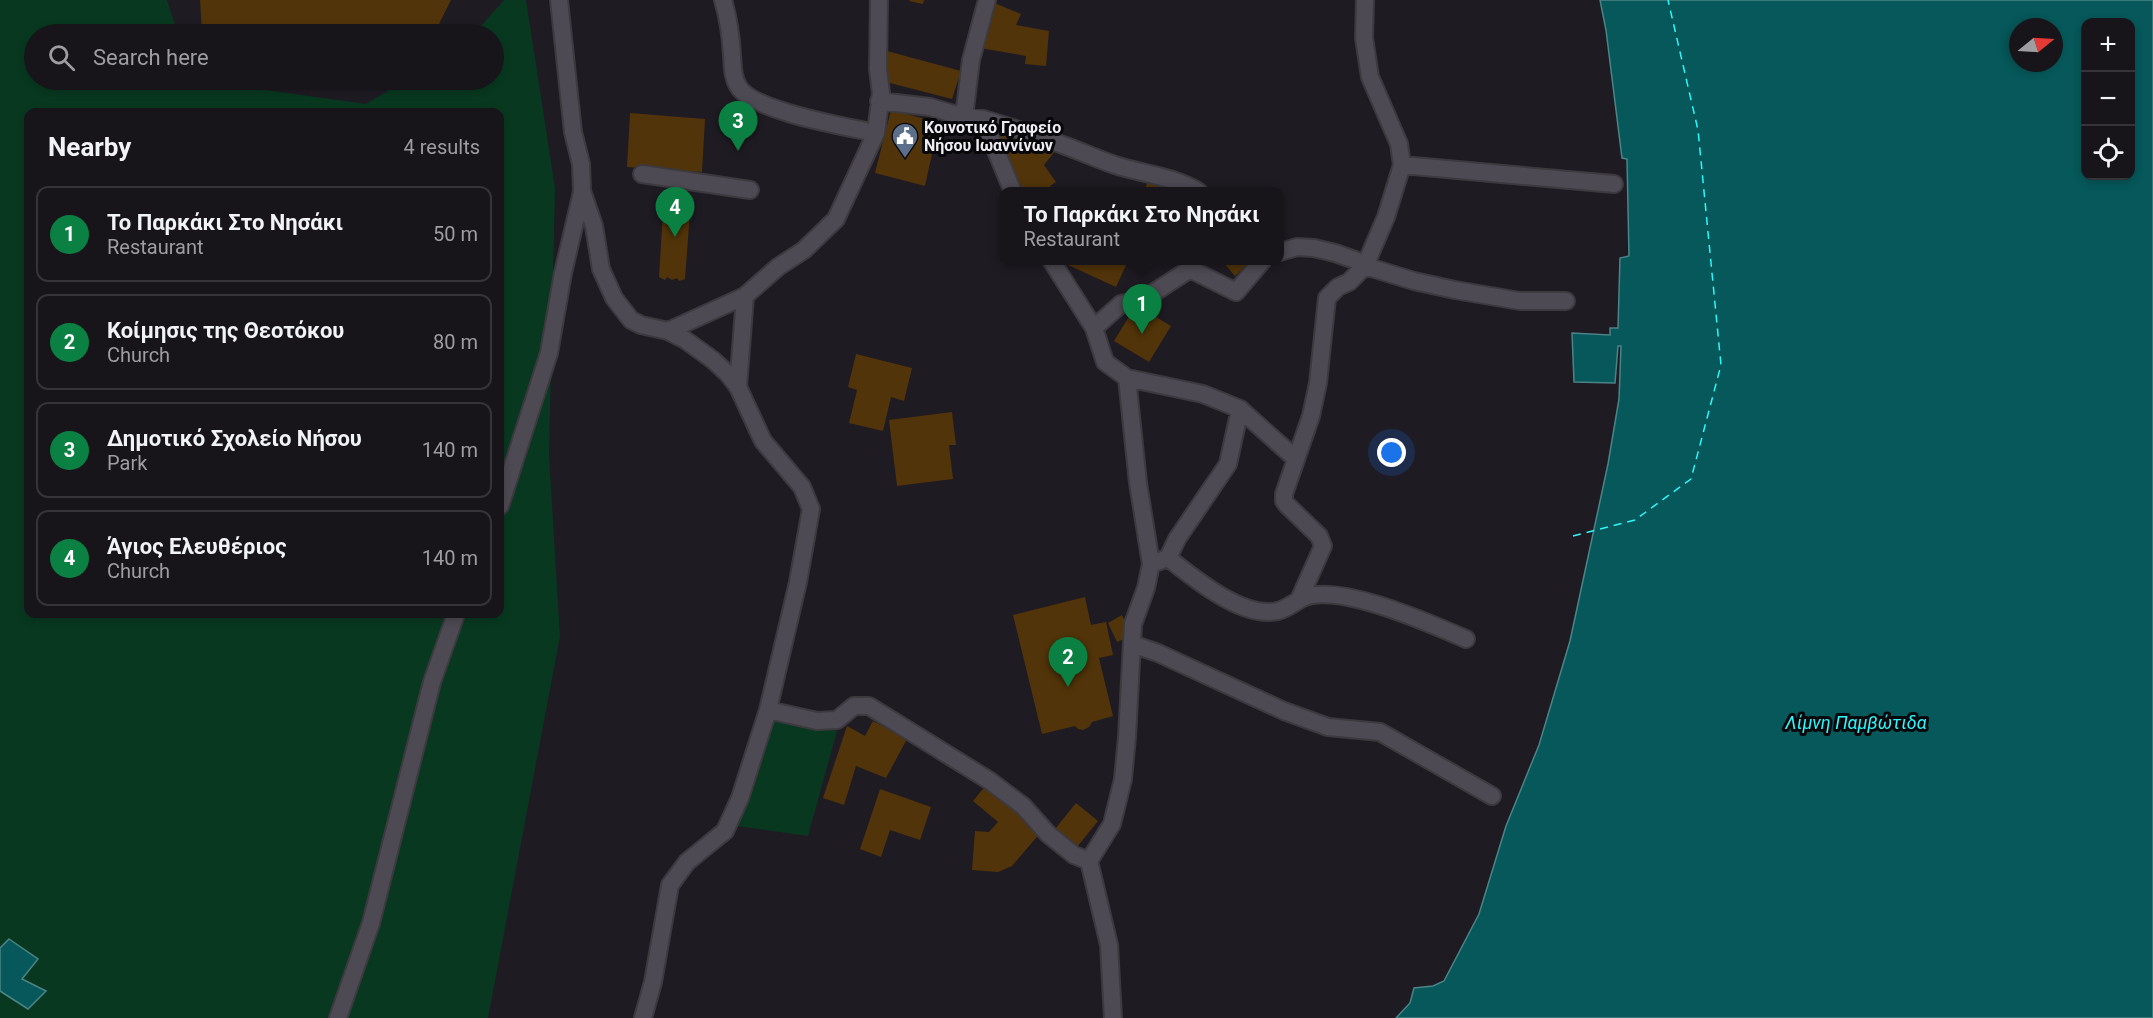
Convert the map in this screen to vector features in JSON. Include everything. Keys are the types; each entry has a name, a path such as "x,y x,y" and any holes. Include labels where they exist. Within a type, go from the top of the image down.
{"street":[{"path":"504,494 549,353 563,273 582,191 581,164 573,132 559,0"},
{"path":"723,0 733,74 738,88 748,96 777,110 813,121 876,133"},
{"path":"668,331 745,296 778,267 804,250 836,219 876,133 879,101 879,0"},
{"path":"964,117 971,60 987,0"},
{"path":"1299,600 1323,546 1319,536 1292,512 1284,501 1284,494 1311,417 1327,298 1338,287 1349,282 1365,266 1386,217 1402,165 1399,144 1370,77 1364,38 1365,0"},
{"path":"879,101 930,107 964,117 983,119 1063,145 1082,154 1169,178 1192,187"},
{"path":"983,119 1011,187"},
{"path":"1402,165 1614,184"},
{"path":"642,174 750,190"},
{"path":"582,191 594,226 601,269 614,298 631,320 641,325 668,331 684,339 728,374 738,387 763,441 802,487 811,509 798,582 784,634 780,665 740,798 725,831 687,862 670,885 653,981 643,1018"},
{"path":"1284,251 1297,247 1314,248 1355,260 1365,266 1466,292 1520,301 1566,301"},
{"path":"1054,265 1094,328 1105,362 1127,378 1203,394 1239,409 1296,459"},
{"path":"1094,328 1121,304 1144,299 1190,269 1236,292 1260,265"},
{"path":"738,387 745,296"},
{"path":"1113,1018 1108,945 1089,861 1112,824 1123,779 1133,624 1146,588 1151,564 1138,483 1127,378"},
{"path":"1151,564 1167,558 1228,464 1239,409"},
{"path":"1167,558 1199,582 1244,608 1276,611 1311,594 1348,597 1411,616 1466,639"},
{"path":"338,1018 370,922 432,682 455,618"},
{"path":"1132,644 1158,652 1284,711 1328,727 1380,732 1492,796"},
{"path":"768,710 817,721 837,720 854,706 869,706 990,781 1023,806 1056,841 1074,855 1089,861"}],"green space":[{"path":"0,0 167,0 175,24 24,24 24,90 267,90 366,104 389,90 504,90 504,24 483,24 504,0 526,0 555,188 549,455 560,636 488,1018 0,1018"},
{"path":"772,715 837,731 808,836 737,826"}],"water":[{"name":"Λίμνη Παμβώτιδα","path":"1600,0 2153,0 2153,1018 1396,1018 1410,1003 1414,988 1433,986 1444,981 1479,914 1506,826 1539,745 1570,641 1608,464 1619,399 1621,346 1618,346 1615,383 1574,382 1572,333 1610,335 1610,328 1618,328 1620,258 1629,256 1627,159 1622,158 1606,30"},
{"path":"9,939 38,959 22,979 46,991 28,1009 0,991 0,948"}],"building":[{"path":"200,0 451,0 439,24 201,24"},
{"path":"910,0 924,0 923,4"},
{"path":"992,2 1021,14 1016,25 1049,31 1046,66 1025,64 1026,56 980,48"},
{"path":"887,51 961,71 952,99 886,82"},
{"name":"Κοινοτικό Γραφείο Νήσου Ιωαννίνων","path":"891,110 933,121 928,144 934,145 925,186 875,173"},
{"path":"630,113 705,119 702,172 627,167"},
{"path":"1007,129 1056,150 1044,165 1056,182 1051,187 1015,187 994,146"},
{"path":"1149,178 1178,187 1146,187"},
{"path":"664,196 691,198 685,279 679,281 677,278 672,280 667,277 665,280 659,277"},
{"path":"1068,265 1126,265 1116,287"},
{"path":"1225,265 1247,265 1235,276"},
{"path":"1136,305 1171,326 1149,362 1114,341"},
{"path":"856,354 912,368 904,401 891,397 883,431 849,423 857,390 848,387"},
{"path":"952,412 956,445 949,445 953,479 897,486 889,420"},
{"path":"1085,597 1091,625 1106,622 1113,655 1099,658 1113,716 1092,722 1083,730 1075,726 1042,734 1013,615"},
{"path":"1122,615 1131,636 1117,642 1108,623"},
{"path":"873,721 907,739 886,778 856,766 844,805 823,798 847,726 865,736"},
{"path":"987,784 1042,831 1012,866 998,872 972,870 975,831 989,832 998,822 973,801"},
{"path":"880,789 931,807 920,840 890,830 881,857 860,849"},
{"path":"1076,803 1098,821 1077,847 1055,829"}],"ferry route":[{"path":"1573,536 1635,520 1691,479 1721,365 1698,130 1668,0"}],"place":[{"name":"Δημοτικό Σχολείο Νήσου","path":"738,151"},
{"name":"Κοινοτικό Γραφείο Νήσου Ιωαννίνων","path":"905,159"},
{"name":"Άγιος Ελευθέριος","path":"675,237"},
{"name":"Το Παρκάκι Στο Νησάκι","path":"1142,334"},
{"name":"Κοίμησις της Θεοτόκου","path":"1068,687"}]}
